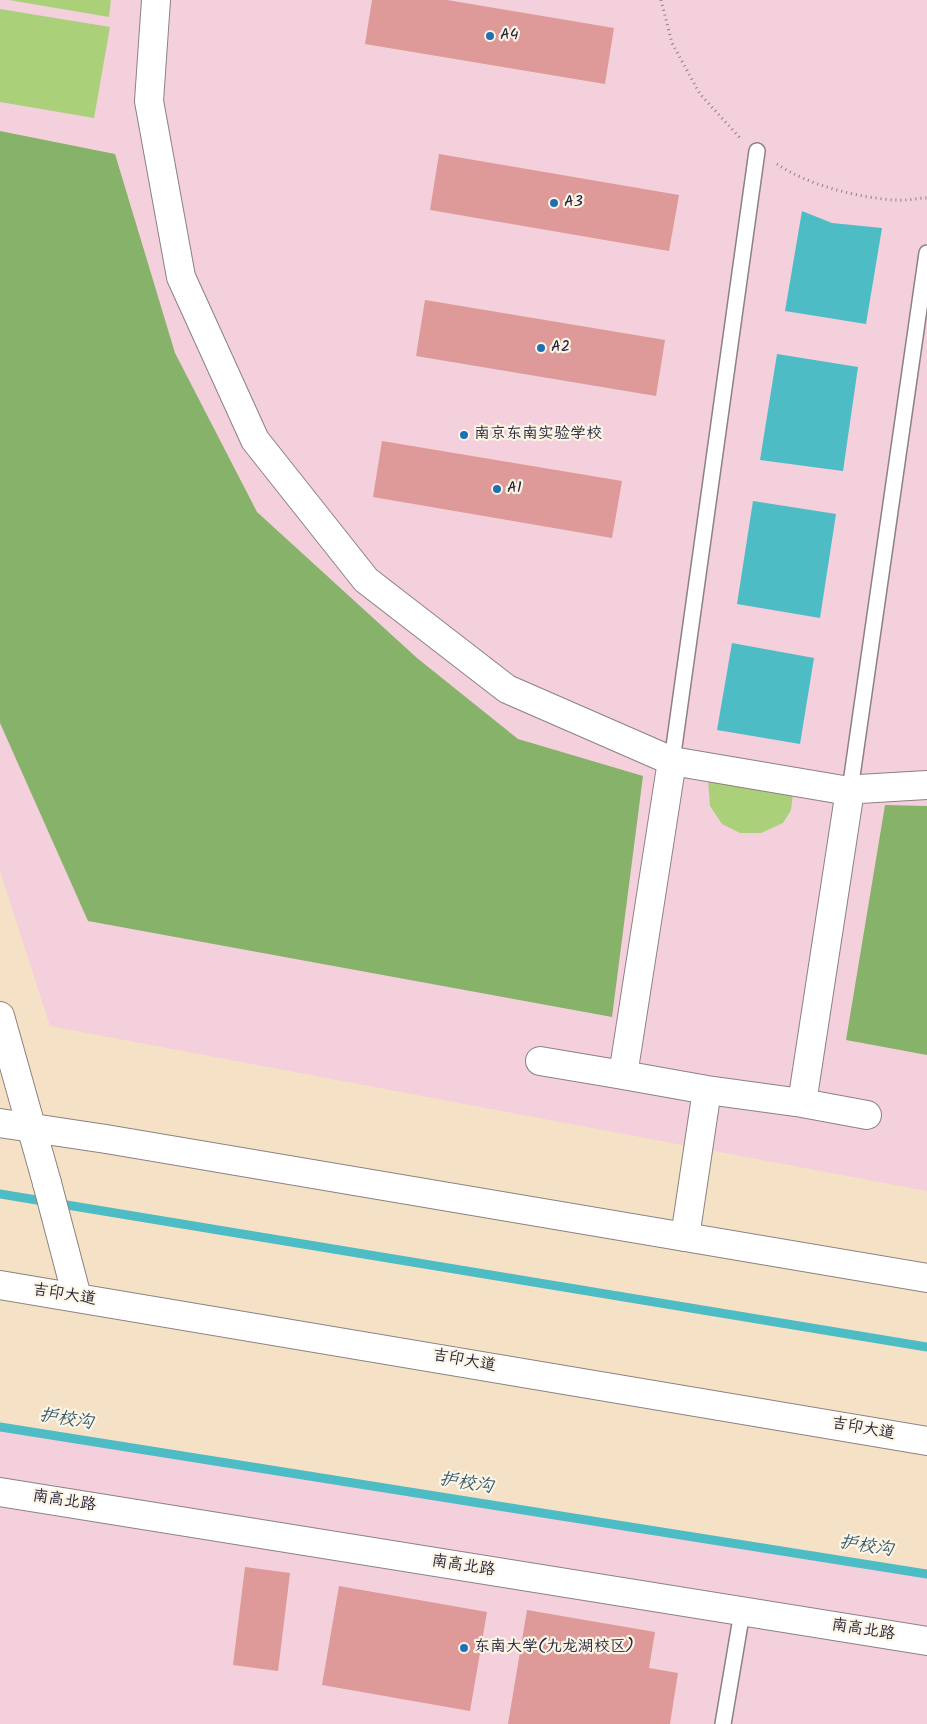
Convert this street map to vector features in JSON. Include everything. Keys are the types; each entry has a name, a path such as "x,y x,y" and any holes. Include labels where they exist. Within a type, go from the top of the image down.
{"street":[{"path":"156,0 149,101 181,277 254,440 366,580 507,689 672,761 843,790 927,785"},
{"path":"623,1076 672,761"},
{"path":"802,1103 850,790"},
{"path":"0,1016 77,1297"},
{"path":"540,1062 867,1115"},
{"path":"685,1237 707,1090"},
{"path":"0,1123 927,1278"},
{"name":"吉印大道","path":"0,1285 927,1441"},
{"name":"南高北路","path":"0,1492 927,1641"}],"lane":[{"path":"672,761 758,151"},
{"path":"850,790 927,253"},
{"path":"723,1724 742,1612"}],"path":[{"path":"661,0 672,43 700,94 738,137 786,170 839,192 897,200 927,198"}],"shaded area":[{"name":"南京东南实验学校","path":"0,0 927,0 927,1191 50,1026 0,871"},
{"name":"东南大学(九龙湖校区)","path":"0,1423 927,1572 927,1724 0,1724"}],"green space":[{"path":"9,0 111,0 109,17"},
{"path":"0,9 110,27 94,118 0,102"},
{"path":"0,131 115,154 175,353 257,512 417,658 518,739 643,776 612,1017 88,921 0,723"},
{"path":"708,780 793,793 791,810 783,823 761,833 740,833 722,824 710,806"},
{"path":"885,805 927,806 927,1055 846,1040"}],"water":[{"path":"802,211 832,223 882,228 866,324 785,311"},
{"path":"777,354 858,367 843,471 760,460"},
{"path":"753,501 836,514 820,618 737,604"},
{"path":"732,643 814,658 800,744 717,730"}],"building":[{"name":"A4","path":"372,0 447,0 614,28 605,84 365,44"},
{"name":"A3","path":"439,154 679,195 669,251 430,210"},
{"name":"A2","path":"425,300 665,340 656,396 416,356"},
{"name":"A1","path":"382,441 622,481 612,538 373,497"},
{"path":"245,1567 290,1573 278,1671 233,1665"},
{"path":"339,1586 487,1612 470,1711 322,1685"},
{"path":"527,1610 655,1632 649,1668 678,1673 670,1724 508,1724"}],"waterway":[{"path":"0,1194 927,1347"},
{"name":"护校沟","path":"0,1427 927,1574"}],"place":[{"name":"A4","path":"490,36"},
{"name":"A3","path":"554,203"},
{"name":"A2","path":"541,348"},
{"name":"南京东南实验学校","path":"464,435"},
{"name":"A1","path":"497,489"},
{"name":"东南大学(九龙湖校区)","path":"464,1648"}]}
